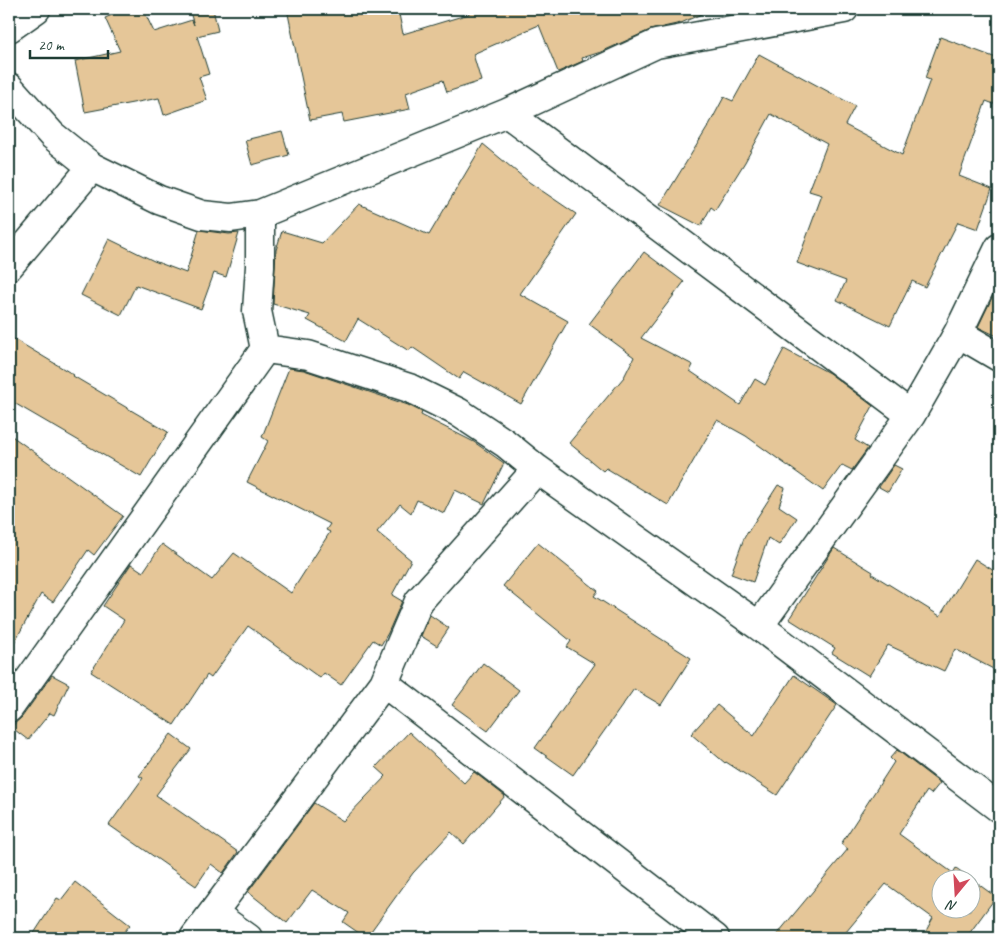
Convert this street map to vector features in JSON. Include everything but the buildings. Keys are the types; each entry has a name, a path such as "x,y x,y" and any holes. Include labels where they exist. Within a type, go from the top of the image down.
{"street":[{"path":"9,28 36,9"},
{"path":"9,86 52,135 92,167 159,200 202,215 231,218 260,214 507,113 656,44 830,10"},
{"path":"507,113 911,415"},
{"path":"9,266 92,167"},
{"path":"9,708 265,349 257,311 260,266 260,214"},
{"path":"759,626 911,415 958,333 999,248"},
{"path":"958,333 999,357"},
{"path":"265,349 308,355 409,388 458,412 505,443 537,469 759,626 999,808"},
{"path":"194,938 384,683 419,601 537,469"},
{"path":"384,683 715,938"},
{"path":"213,913 248,938"}]}
